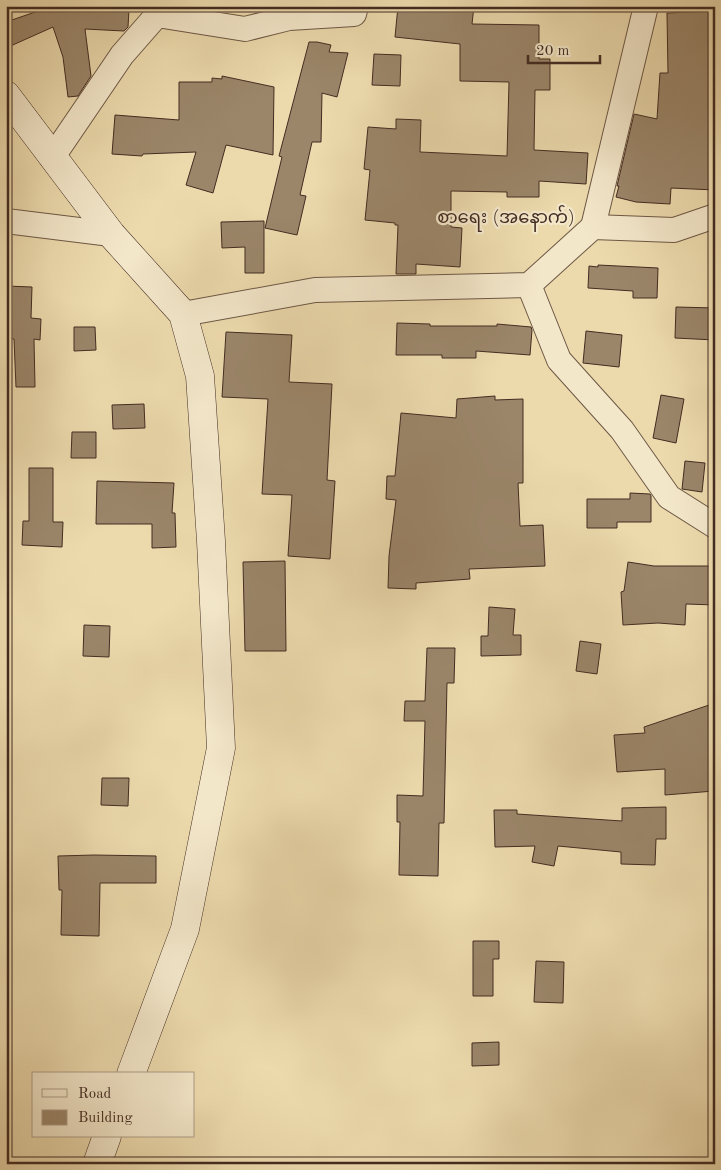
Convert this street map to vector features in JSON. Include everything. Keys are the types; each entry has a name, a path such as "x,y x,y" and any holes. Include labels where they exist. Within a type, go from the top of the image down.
{"street":[{"path":"52,158 122,55 156,15 245,29 289,18 354,14 356,6"},
{"path":"183,314 315,290 529,285 593,227 646,6"},
{"path":"6,95 111,234 183,314 200,376 221,748 185,929 132,1072"},
{"path":"593,227 674,230 715,216"},
{"path":"6,220 111,234"},
{"path":"529,285 559,360 622,430 669,497 715,526"},
{"path":"97,1164 106,1138"}],"building":[{"path":"46,6 98,6 94,8 129,9 128,27 124,31 85,29 91,76 78,96 68,97 63,57 53,27 6,48 6,22 47,8"},
{"path":"398,6 426,6 449,9 449,6 474,6 472,24 539,25 539,59 550,59 550,90 535,90 534,150 588,153 586,184 539,181 539,197 507,197 507,192 451,191 451,227 462,228 460,267 416,264 416,274 396,274 398,225 395,225 395,223 365,220 370,170 364,169 368,127 396,129 396,119 421,120 420,152 507,156 509,82 460,81 460,44 395,37"},
{"path":"715,11 715,190 671,188 670,204 636,202 616,197 634,114 657,119 660,73 668,73 667,13"},
{"path":"309,42 331,45 329,52 348,53 337,97 322,93 321,142 312,142 300,195 306,196 297,235 265,228 282,157 279,156"},
{"path":"374,54 401,55 400,86 372,85"},
{"path":"222,76 274,87 273,155 226,145 213,193 186,185 196,152 143,154 142,156 112,154 115,115 179,120 179,82 212,82 212,78 222,79"},
{"path":"264,221 264,273 245,273 245,247 222,248 221,222"},
{"path":"598,265 658,268 657,298 633,298 633,291 588,288 589,266 598,267"},
{"path":"6,286 32,287 31,318 41,319 40,340 34,339 35,387 16,387 14,339 6,338"},
{"path":"676,307 715,308 715,340 675,338"},
{"path":"397,323 430,324 430,326 497,326 497,324 531,327 530,355 476,351 476,358 442,358 442,355 396,355"},
{"path":"74,327 95,327 96,350 74,351"},
{"path":"586,331 622,335 619,367 583,363"},
{"path":"226,332 292,335 289,382 332,384 327,480 335,481 330,559 288,556 292,495 262,494 268,399 222,397"},
{"path":"661,395 684,399 676,443 653,438"},
{"path":"495,396 495,400 523,399 523,483 518,483 520,526 543,525 545,566 469,569 470,579 416,583 416,589 388,588 389,556 396,500 386,499 387,476 395,476 401,413 456,418 457,399"},
{"path":"144,404 145,428 113,429 112,405"},
{"path":"72,432 96,432 96,458 71,458"},
{"path":"685,461 705,463 702,492 682,489"},
{"path":"29,468 53,468 53,522 63,522 62,547 22,545 23,521 29,521"},
{"path":"97,481 174,483 172,513 175,513 176,547 152,548 152,524 96,524"},
{"path":"630,493 650,494 651,522 617,522 617,528 587,528 587,499 630,499"},
{"path":"285,561 286,651 245,651 243,562"},
{"path":"628,562 654,566 714,566 715,605 686,604 685,625 658,623 623,625 621,592 624,591"},
{"path":"489,607 515,609 513,635 521,635 521,655 481,656 481,636 488,636"},
{"path":"84,625 110,626 109,657 83,656"},
{"path":"580,641 601,644 597,674 576,671"},
{"path":"427,648 455,648 454,683 447,683 444,823 439,823 438,876 399,875 400,822 397,822 397,795 423,796 425,721 404,721 405,701 425,701"},
{"path":"715,703 715,737 711,737 714,791 665,795 665,769 617,772 614,735 645,733 644,727"},
{"path":"102,778 129,778 128,806 101,805"},
{"path":"666,807 666,839 656,839 655,865 621,864 621,852 558,846 554,866 532,862 535,846 495,847 494,810 517,810 517,814 622,821 622,808"},
{"path":"58,856 156,856 156,883 100,883 99,936 61,935 62,890 59,890"},
{"path":"473,941 499,941 499,959 493,959 493,996 473,996"},
{"path":"536,961 564,962 563,1003 534,1002"},
{"path":"499,1042 499,1065 472,1066 472,1043"}],"district":[{"name":"စာရေး (အနောက်)","path":"506,217"}]}
